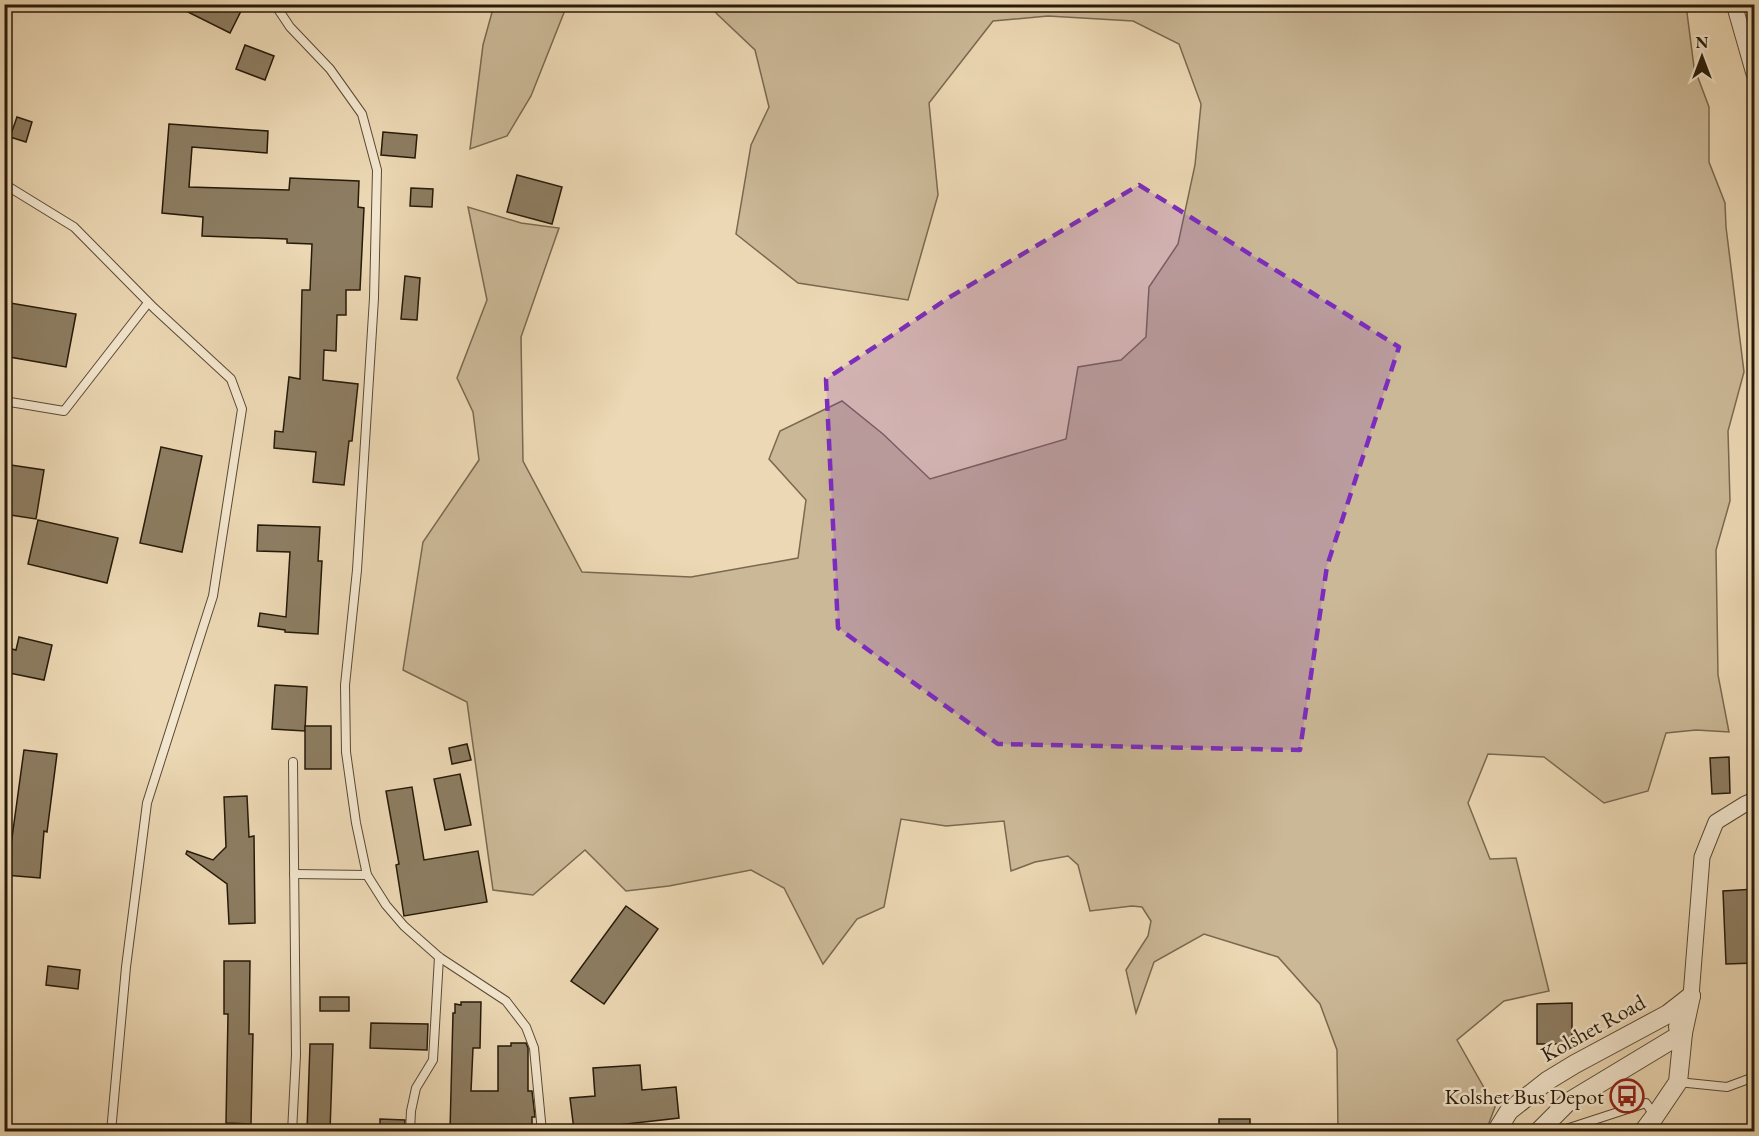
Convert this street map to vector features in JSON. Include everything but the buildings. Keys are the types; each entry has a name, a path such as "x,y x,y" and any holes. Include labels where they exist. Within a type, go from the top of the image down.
{"street":[{"path":"1734,4 1755,74"},
{"path":"1643,1131 1678,1082 1683,1033 1691,996 1702,857 1716,822 1755,800"},
{"name":"Kolshet Road","path":"1496,1131 1509,1111 1547,1081 1668,1014 1691,996"},
{"path":"1668,1014 1683,1033"},
{"path":"1539,1130 1567,1103 1683,1033"}],"lane":[{"path":"279,4 278,9 290,27 330,69 362,114 377,170 374,298 357,570 345,685 346,752 356,823 367,875 386,905 404,926 439,957 506,1001 526,1027 534,1048 542,1131"},
{"path":"4,183 74,227 148,303 231,379 242,409 213,596 147,803 126,968 111,1131"},
{"path":"4,401 64,411 148,303"},
{"path":"292,1131 296,1056 293,762"},
{"path":"294,874 367,875"},
{"path":"410,1131 416,1088 433,1060 439,957"},
{"path":"1678,1082 1727,1087 1755,1077"},
{"path":"1539,1130 1566,1129 1646,1103 1655,1116"}],"highlighted area":[{"path":"1139,185 1399,347 1327,566 1300,750 998,744 838,628 826,379 950,297"}],"shaded area":[{"path":"494,5 567,5 531,96 507,136 470,149 483,45"},
{"path":"710,5 1686,5 1694,67 1709,107 1709,162 1725,203 1744,372 1728,431 1730,501 1716,550 1718,675 1729,732 1696,730 1666,733 1648,791 1604,803 1544,757 1488,754 1468,803 1490,859 1516,858 1549,991 1504,1001 1457,1040 1495,1107 1486,1131 1338,1131 1337,1050 1320,1004 1278,957 1204,934 1154,962 1136,1013 1126,970 1148,936 1151,921 1142,907 1090,911 1078,865 1068,856 1035,862 1011,871 1004,821 946,826 901,819 884,907 857,919 823,964 784,888 751,870 669,886 626,891 585,850 533,895 493,890 467,702 403,670 423,542 479,460 473,412 457,378 487,300 468,207 521,223 559,228 521,337 523,461 582,572 691,577 798,558 806,500 769,459 780,431 842,401 883,434 930,479 1066,439 1078,367 1121,360 1146,337 1149,287 1178,244 1195,165 1201,104 1179,44 1133,21 1048,16 993,21 929,103 938,195 908,300 798,283 736,234 751,145 769,107 755,50"}],"place":[{"name":"Kolshet Bus Depot","path":"1627,1096"}]}
